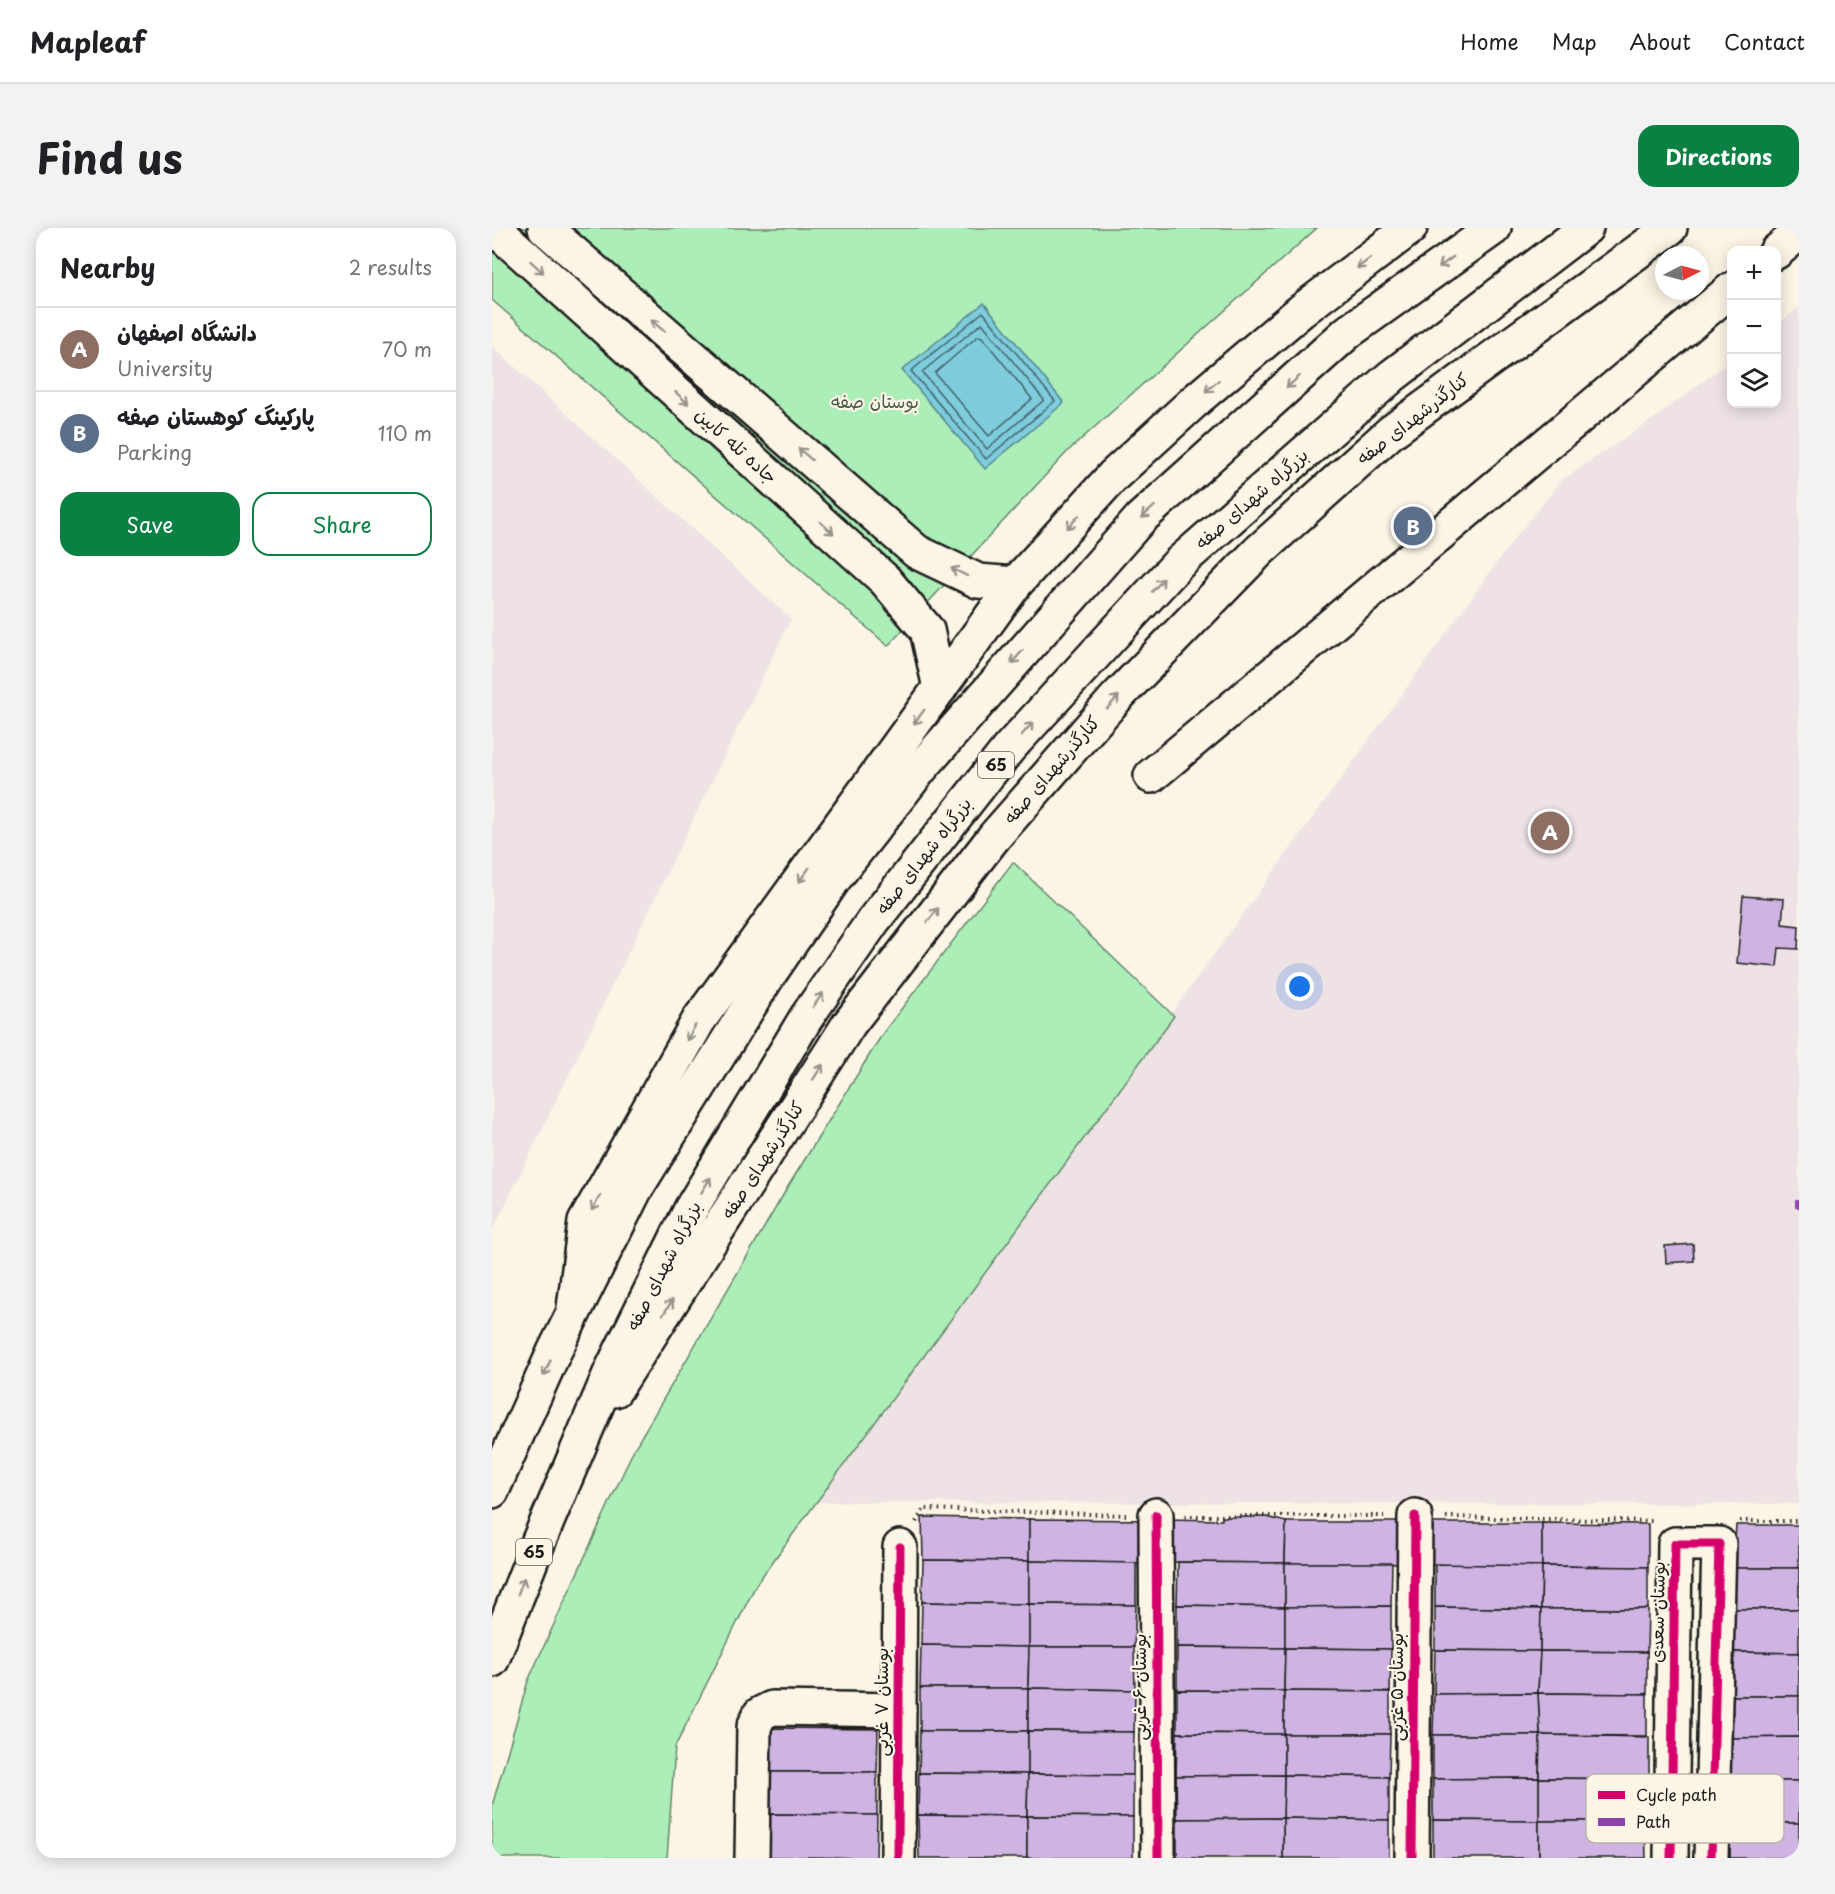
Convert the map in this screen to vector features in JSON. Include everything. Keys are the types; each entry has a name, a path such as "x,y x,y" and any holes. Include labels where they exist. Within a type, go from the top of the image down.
{"main road":[{"name":"جاده تله کابین","path":"494,228 885,580 927,630 940,688"},
{"path":"545,228 917,552 978,582 1015,584"},
{"path":"573,1315 585,1222 699,1020 1015,584 1113,476 1197,399 1301,311 1410,228"},
{"path":"492,1491 554,1353 635,1190 766,979 834,879 921,768 1141,518 1348,332 1494,228"},
{"name":"بزرگراه شهدای صفه","path":"492,1660 538,1543 612,1369 691,1209 806,1018 873,921 1009,748 1178,564 1392,376 1586,228"},
{"name":"کنارگذرشهدای صفه","path":"580,1445 849,1024 994,837 1116,698 1259,552 1391,432 1666,230"},
{"path":"1781,248 1799,233"},
{"path":"1151,776 1727,292"},
{"name":"بوستان ۶ غربی","path":"1156,1515 1158,1858"},
{"name":"بوستان ۵ غربی","path":"1412,1858 1415,1516"},
{"name":"بوستان سعدی","path":"1672,1774 1675,1544 1719,1544 1713,1774"},
{"name":"بوستان ۷ غربی","path":"898,1858 900,1547"},
{"path":"752,1858 754,1727 760,1714 772,1708 899,1710"},
{"name":"بوستان سعدی","path":"1671,1843 1671,1858"},
{"name":"بوستان سعدی","path":"1711,1843 1711,1858"}],"path":[{"path":"924,1509 1156,1515 1415,1516 1666,1521"},
{"path":"1735,1521 1799,1521"}],"shaded area":[{"path":"1799,307 1799,1504 812,1502 1061,1166 1514,539 1562,480 1652,420 1727,363 1727,408 1781,408 1781,322"},
{"path":"492,346 791,619 492,1232"}],"green space":[{"name":"بوستان صفه","path":"492,228 1317,228 1068,451 888,646 492,300"},
{"path":"1013,862 1174,1016 757,1583 675,1747 667,1858 492,1858 492,1806 528,1681 634,1449 789,1185 883,1033"}],"water":[{"path":"984,303 1064,403 985,469 902,370"}],"building":[{"path":"1743,896 1784,899 1782,924 1799,926 1798,949 1779,948 1777,967 1737,963"},
{"path":"1693,1244 1694,1261 1666,1263 1665,1246"},
{"path":"922,1517 1029,1519 1029,1561 923,1560"},
{"path":"1222,1517 1267,1517 1286,1522 1285,1563 1161,1562 1162,1519 1222,1520"},
{"path":"1029,1519 1152,1520 1153,1564 1029,1561"},
{"path":"1286,1522 1410,1522 1409,1564 1285,1563"},
{"path":"1418,1523 1542,1523 1542,1566 1418,1565"},
{"path":"1542,1523 1648,1524 1648,1567 1542,1566"},
{"path":"1736,1525 1799,1525 1799,1568 1733,1568"},
{"path":"923,1560 1029,1561 1029,1604 922,1602"},
{"path":"1029,1561 1136,1563 1136,1605 1029,1604"},
{"path":"1178,1562 1285,1563 1285,1607 1177,1605"},
{"path":"1285,1563 1392,1563 1391,1606 1285,1607"},
{"path":"1435,1564 1542,1566 1541,1609 1435,1607"},
{"path":"1542,1566 1648,1567 1648,1609 1541,1609"},
{"path":"1733,1568 1799,1568 1799,1609 1732,1609"},
{"path":"922,1602 1029,1604 1029,1647 921,1645"},
{"path":"1029,1604 1136,1605 1134,1647 1029,1647"},
{"path":"1177,1605 1285,1607 1285,1648 1177,1647"},
{"path":"1391,1606 1391,1649 1285,1648 1285,1607"},
{"path":"1435,1607 1541,1609 1540,1651 1435,1650"},
{"path":"1541,1609 1648,1609 1647,1652 1540,1651"},
{"path":"1732,1609 1799,1609 1799,1653 1732,1652"},
{"path":"921,1645 1029,1647 1028,1688 920,1688"},
{"path":"1029,1647 1134,1647 1135,1690 1028,1688"},
{"path":"1177,1647 1285,1648 1284,1691 1177,1690"},
{"path":"1285,1648 1391,1649 1390,1692 1284,1691"},
{"path":"1435,1650 1540,1651 1538,1693 1434,1694"},
{"path":"1540,1651 1647,1652 1647,1694 1538,1693"},
{"path":"1732,1652 1799,1653 1799,1696 1732,1696"},
{"path":"920,1688 1028,1688 1028,1731 920,1731"},
{"path":"1028,1688 1135,1690 1134,1732 1028,1731"},
{"path":"1177,1690 1284,1691 1284,1734 1177,1733"},
{"path":"1284,1691 1390,1692 1390,1734 1284,1734"},
{"path":"1538,1693 1647,1694 1647,1736 1540,1735"},
{"path":"1538,1693 1540,1735 1433,1735 1434,1694"},
{"path":"1732,1696 1799,1696 1799,1737 1731,1738"},
{"path":"770,1728 878,1729 877,1772 771,1772"},
{"path":"920,1731 1028,1731 1028,1774 919,1773"},
{"path":"1028,1731 1134,1732 1133,1775 1028,1774"},
{"path":"1177,1733 1284,1734 1284,1775 1176,1776"},
{"path":"1284,1734 1390,1734 1389,1777 1284,1775"},
{"path":"1433,1735 1540,1735 1539,1778 1433,1779"},
{"path":"1540,1735 1649,1737 1649,1774 1586,1774 1586,1778 1539,1778"},
{"path":"1799,1737 1799,1781 1784,1781 1784,1774 1731,1774 1731,1738"},
{"path":"771,1772 877,1772 877,1815 770,1814"},
{"path":"919,1773 1028,1774 1027,1816 918,1815"},
{"path":"1028,1774 1133,1775 1133,1817 1027,1816"},
{"path":"1284,1775 1389,1777 1389,1820 1283,1818"},
{"path":"1284,1775 1283,1818 1177,1819 1176,1776"},
{"path":"1539,1778 1586,1778 1586,1821 1539,1821"},
{"path":"1539,1778 1539,1821 1433,1820 1433,1779"},
{"path":"1784,1781 1799,1781 1799,1823 1784,1823"},
{"path":"770,1814 877,1815 876,1858 770,1857"},
{"path":"918,1815 1027,1816 1027,1858 919,1858"},
{"path":"1027,1816 1133,1817 1133,1858 1027,1858"},
{"path":"1283,1818 1389,1820 1389,1858 1283,1858"},
{"path":"1283,1818 1283,1858 1177,1858 1177,1819"},
{"path":"1433,1820 1539,1821 1539,1858 1433,1858"},
{"path":"1539,1821 1586,1821 1586,1843 1646,1843 1646,1858 1539,1858"},
{"path":"1784,1823 1799,1823 1799,1858 1730,1858 1730,1843 1784,1843"},
{"path":"770,1857 876,1858 770,1858"}],"marked path":[{"path":"1799,1199 1799,1208"}],"cycle path":[{"path":"1156,1515 1158,1858"},
{"path":"1412,1858 1415,1516"},
{"path":"1672,1774 1675,1544 1719,1544 1713,1774"},
{"path":"898,1858 900,1547"},
{"path":"1671,1843 1671,1858"},
{"path":"1711,1843 1711,1858"}],"place":[{"name":"پارکینگ کوهستان صفه","path":"1413,526"},
{"name":"دانشگاه اصفهان","path":"1550,831"}]}
